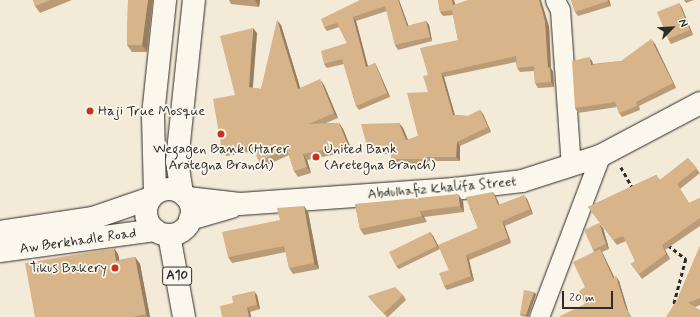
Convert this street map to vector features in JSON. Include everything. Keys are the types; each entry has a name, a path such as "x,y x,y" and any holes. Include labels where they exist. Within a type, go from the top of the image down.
{"main road":[{"path":"165,0 153,115 153,196 146,212 150,225 162,233 182,230 187,204 177,161 194,0"},
{"name":"Abdulhafiz Khalifa Street","path":"187,204 240,204 454,189 522,181 571,166 606,153 700,103"},
{"path":"153,196 169,189 187,204"},
{"name":"Aw Berkhadle Road","path":"0,232 93,218 153,196"},
{"name":"Aw Berkhadle Road","path":"0,251 162,233"},
{"name":"A10","path":"162,233 184,317"}],"street":[{"path":"555,0 560,10 571,166"},
{"path":"539,317 606,153"}],"path":[{"path":"606,153 634,191"},
{"path":"666,243 686,259 673,307"}],"building":[{"path":"33,0 51,0 35,6"},
{"path":"128,0 148,0 142,45 127,45"},
{"path":"360,0 398,0 407,26 426,21 430,37 395,45 385,6 353,17 366,67 375,63 387,93 356,106 342,59 324,64 321,51 347,43 337,23 324,27 321,19"},
{"path":"438,0 452,0 453,5 468,0 539,0 545,21 548,68 550,67 551,82 535,83 534,66 517,68 516,56 441,73 453,115 468,116 480,110 488,127 457,142 456,157 391,159 391,150 368,150 361,124 399,123 406,140 418,136 407,93 428,92 423,76 428,75 420,48 458,40 452,10 440,12"},
{"path":"571,0 608,0 608,1 575,12"},
{"path":"679,3 690,30 668,39 657,12"},
{"path":"277,20 298,89 320,79 334,113 309,124 339,123 348,145 303,154 307,167 294,171 287,149 259,161 252,146 222,151 213,99 235,95 220,36 253,28 249,87 261,89"},
{"path":"651,39 673,83 636,102 637,106 619,113 615,102 575,108 572,61 589,57 591,65 621,61"},
{"path":"688,158 697,168 677,184 689,203 700,198 700,218 662,245 666,254 639,274 631,264 635,261 623,236 613,240 588,207 656,175 660,180"},
{"path":"493,192 498,205 524,195 530,209 502,221 508,238 466,255 471,276 444,286 439,273 449,270 438,245 478,228 471,211 473,208 470,209 466,197"},
{"path":"458,194 460,206 420,211 422,216 360,229 355,204"},
{"path":"304,206 314,263 289,268 284,246 228,257 222,232 280,220 277,208"},
{"path":"599,223 606,244 593,250 584,230"},
{"path":"430,232 437,246 396,266 389,252"},
{"path":"700,246 700,298 688,303 700,310 700,317 666,317 678,298"},
{"path":"114,248 116,261 135,257 146,314 132,317 35,317 25,263"},
{"path":"600,249 613,278 616,276 630,317 560,317 585,304 579,291 585,287 573,262"},
{"path":"395,287 403,295 384,313 368,296"},
{"path":"524,290 534,292 526,315 520,314"},
{"path":"254,291 257,305 247,307 249,317 222,317 220,306 233,303 232,296"}],"place":[{"name":"Haji True Mosque","path":"90,111"},
{"name":"Wegagen Bank (Harer Arategna Branch)","path":"221,134"},
{"name":"United Bank (Aretegna Branch)","path":"316,157"},
{"name":"Tikus Bakery","path":"115,268"}]}
